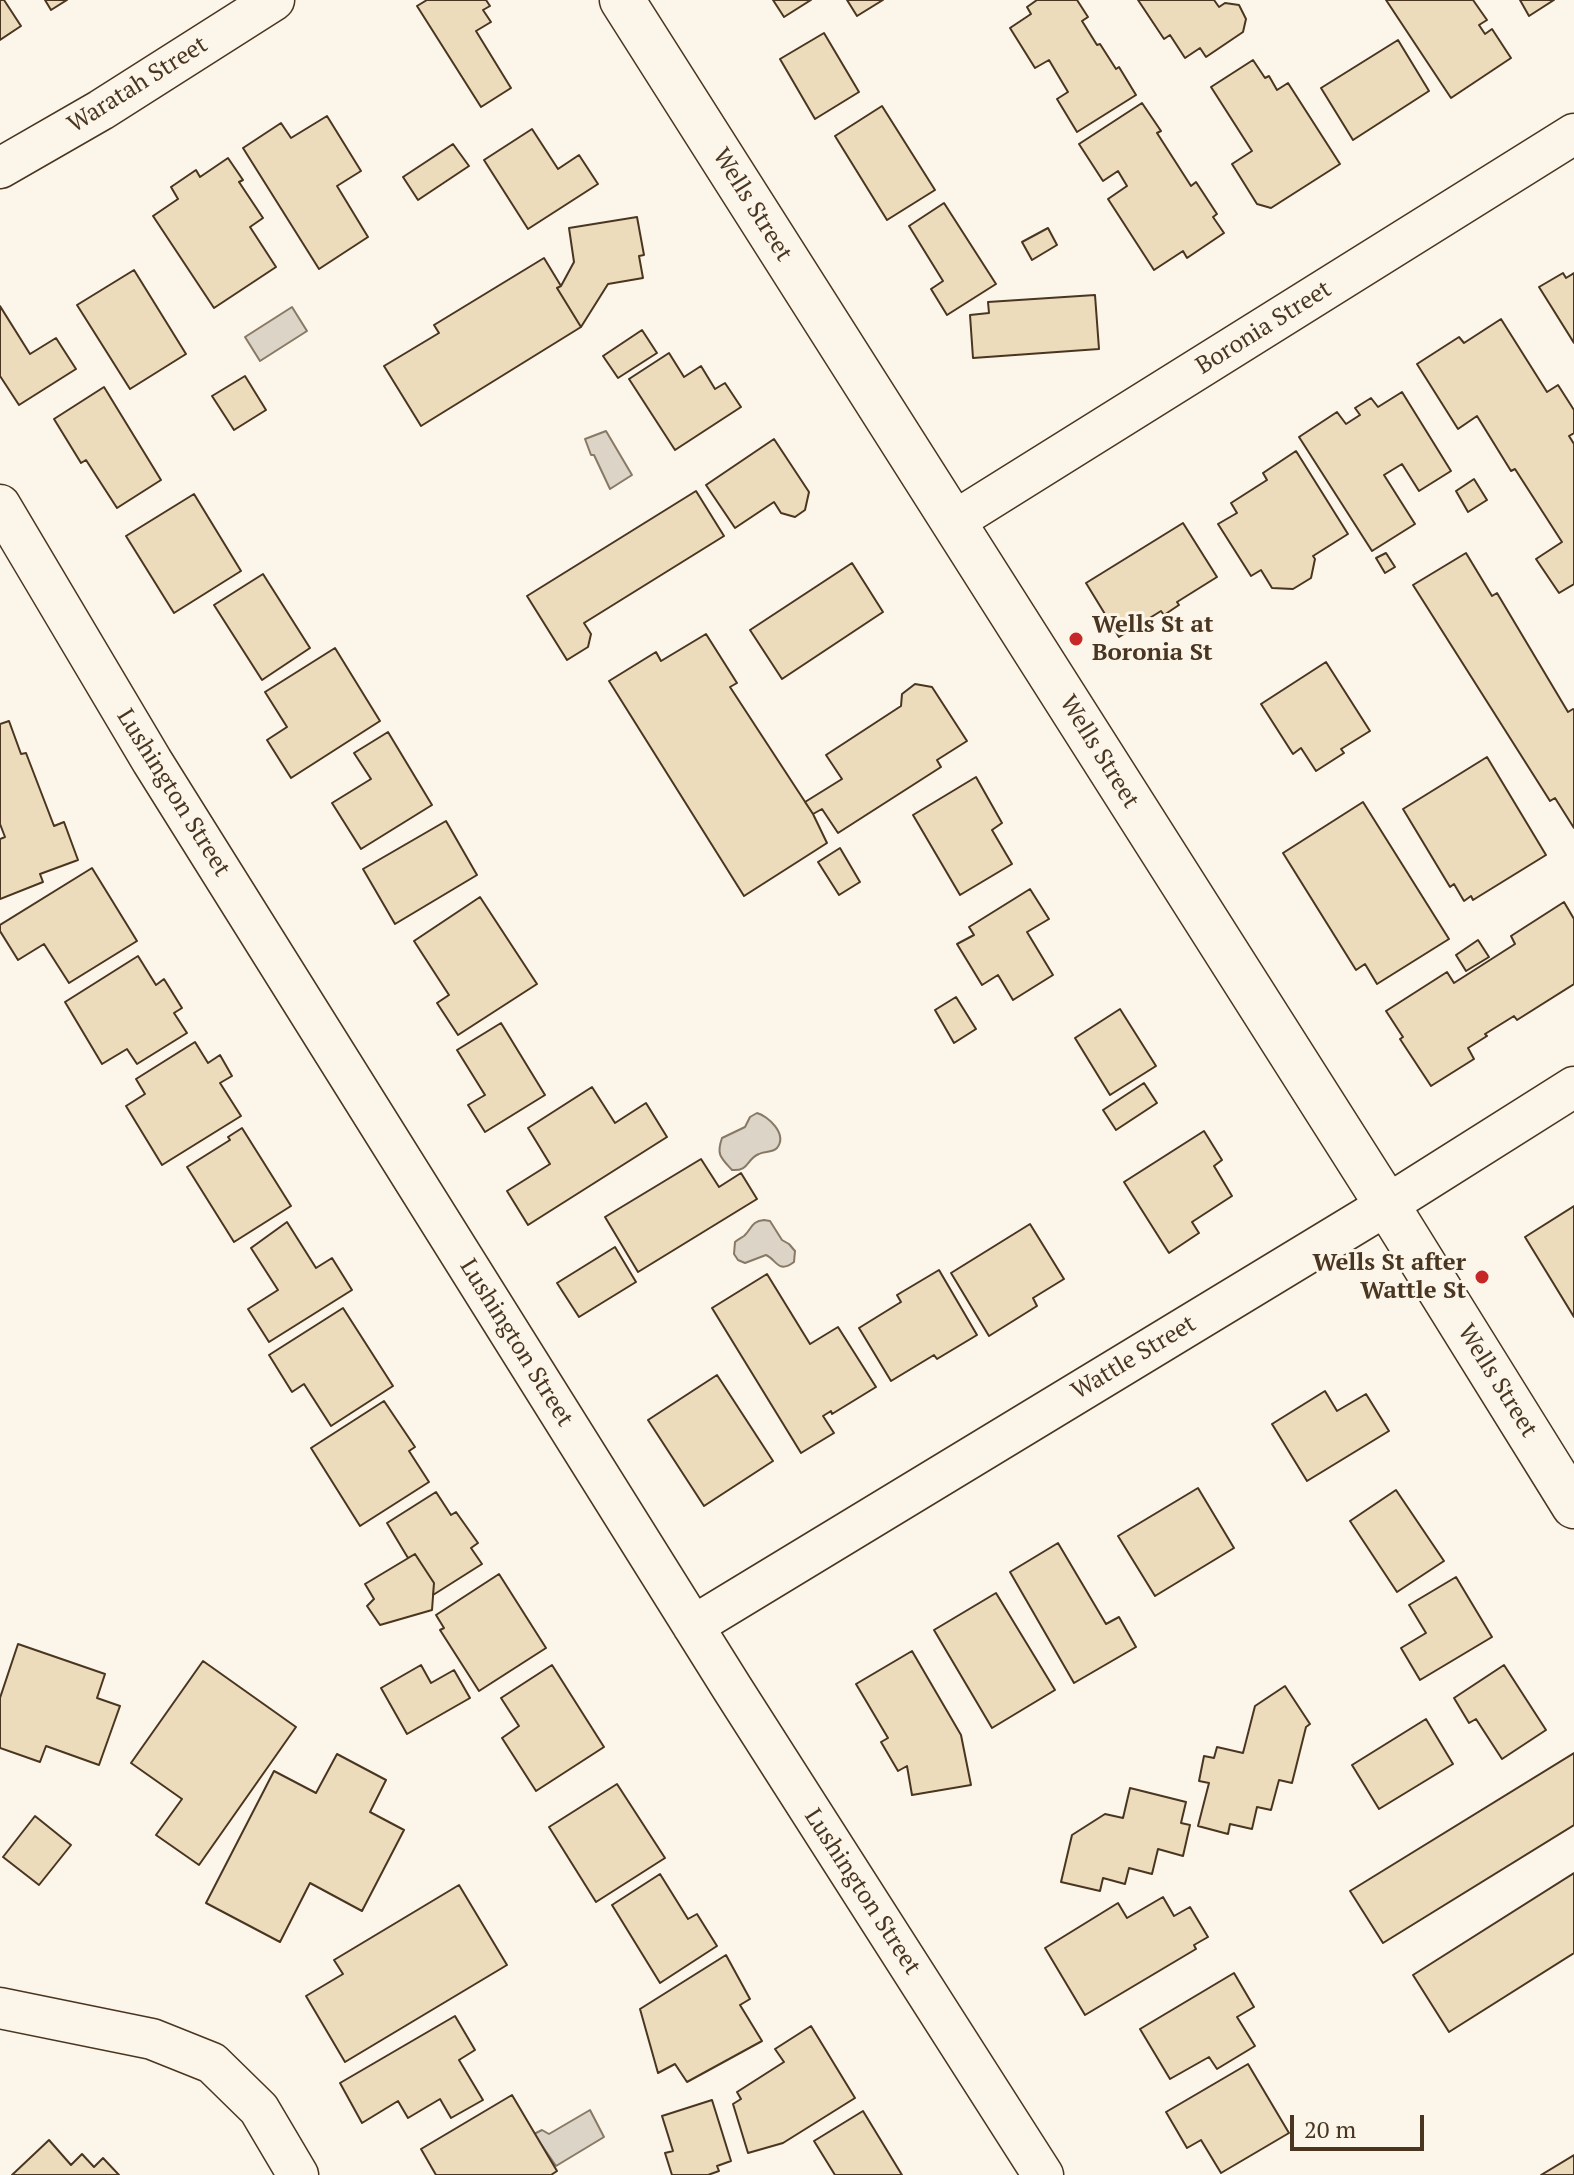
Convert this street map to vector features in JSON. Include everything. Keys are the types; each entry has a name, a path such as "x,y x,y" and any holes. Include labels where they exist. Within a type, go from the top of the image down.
{"street":[{"name":"Waratah Street","path":"0,168 101,110 274,0"},
{"name":"Wells Street","path":"622,0 1387,1205 1574,1506"},
{"name":"Boronia Street","path":"953,522 1574,134"},
{"name":"Lushington Street","path":"0,505 152,761 693,1626 1043,2175"},
{"name":"Wattle Street","path":"693,1626 1387,1205 1574,1087"},
{"path":"0,2008 152,2039 212,2063 259,2109 298,2175"}],"shaded area":[{"path":"292,307 307,331 260,361 245,337"},
{"path":"606,431 632,475 610,489 585,439"},
{"path":"757,1113 775,1126 780,1143 775,1150 755,1156 742,1169 732,1170 721,1156 719,1148 722,1138 745,1127 750,1117"},
{"path":"770,1221 782,1240 795,1251 794,1262 784,1267 766,1255 745,1263 738,1260 734,1254 735,1242 754,1224"},
{"path":"590,2110 604,2137 556,2166 534,2134 542,2130 549,2134"}],"building":[{"path":"0,0 4,0 21,26 0,40"},
{"path":"45,0 67,0 51,10"},
{"path":"427,0 486,0 490,6 483,10 491,22 476,31 511,88 481,107 417,6"},
{"path":"773,0 811,0 784,17"},
{"path":"847,0 883,0 857,16"},
{"path":"1037,0 1077,0 1088,17 1082,21 1116,69 1119,67 1136,95 1077,132 1057,99 1068,92 1049,60 1035,68 1010,28 1031,14 1027,7"},
{"path":"1138,0 1214,0 1219,7 1225,3 1239,5 1246,19 1243,32 1206,57 1200,48 1185,58 1170,35 1164,39"},
{"path":"1386,0 1473,0 1487,20 1479,25 1485,34 1492,29 1511,58 1451,98"},
{"path":"1520,0 1554,0 1529,16"},
{"path":"824,33 859,92 815,119 780,59"},
{"path":"1398,40 1429,91 1353,140 1321,88"},
{"path":"1253,60 1265,78 1269,76 1277,90 1288,83 1340,164 1271,208 1257,204 1232,164 1252,151 1211,87"},
{"path":"1142,103 1191,186 1196,182 1217,214 1213,217 1224,233 1187,258 1183,251 1154,270 1108,199 1127,186 1118,171 1103,181 1079,144"},
{"path":"882,106 935,190 887,220 835,136"},
{"path":"327,116 361,171 337,186 368,237 319,269 243,148 281,123 291,138"},
{"path":"532,129 558,169 579,155 598,184 528,229 484,160"},
{"path":"453,144 469,166 418,200 403,177"},
{"path":"228,158 243,180 239,182 263,218 250,227 276,267 214,308 153,216 178,199 171,187 196,170 200,177"},
{"path":"944,203 996,284 947,315 931,289 943,281 909,226"},
{"path":"637,217 644,255 639,256 643,278 608,284 581,327 557,288 574,262 569,228"},
{"path":"1048,228 1057,245 1032,260 1022,242"},
{"path":"544,258 561,286 557,288 581,327 421,426 384,366 439,333 434,325"},
{"path":"134,270 186,354 130,389 77,305"},
{"path":"1563,273 1566,278 1574,273 1574,343 1539,287"},
{"path":"1095,295 1099,349 973,358 970,315 989,313 988,302"},
{"path":"0,306 30,354 56,338 76,369 19,405 0,376"},
{"path":"1501,319 1547,392 1558,385 1574,410 1574,433 1569,436 1574,444 1574,584 1559,593 1536,559 1562,542 1515,469 1511,471 1477,416 1458,429 1417,364 1459,337 1464,343"},
{"path":"642,330 657,353 618,378 603,356"},
{"path":"669,353 684,377 701,366 715,389 725,383 741,407 675,450 629,379"},
{"path":"245,376 266,410 234,430 212,396"},
{"path":"104,387 161,480 117,508 86,460 81,463 54,419"},
{"path":"1402,392 1451,471 1419,491 1402,464 1384,475 1415,524 1372,551 1299,437 1337,412 1346,424 1360,415 1355,408 1371,398 1378,407"},
{"path":"774,439 809,492 805,510 795,517 781,513 774,502 735,528 706,485"},
{"path":"1296,451 1348,534 1313,556 1311,578 1293,589 1272,588 1261,570 1251,576 1218,524 1237,513 1231,503 1267,480 1263,473"},
{"path":"1474,479 1487,500 1468,512 1456,491"},
{"path":"696,491 724,536 584,623 591,634 588,647 567,660 527,596"},
{"path":"194,494 241,571 174,613 126,536"},
{"path":"1183,523 1217,577 1177,602 1179,605 1164,615 1161,611 1119,637 1086,583"},
{"path":"1386,553 1395,567 1385,573 1376,558"},
{"path":"1466,553 1492,596 1497,593 1568,712 1574,710 1574,828 1555,798 1550,801 1413,585"},
{"path":"852,563 883,612 782,679 750,630"},
{"path":"263,574 310,648 262,680 214,605"},
{"path":"706,634 737,683 730,687 813,814 827,843 744,896 609,681 656,652 661,661"},
{"path":"335,648 380,721 291,778 267,740 287,727 265,692"},
{"path":"1326,662 1370,731 1341,749 1344,753 1316,771 1301,748 1293,754 1261,704"},
{"path":"915,684 932,687 967,741 937,760 941,767 838,833 822,809 813,814 805,802 842,779 826,755 901,706 902,694"},
{"path":"9,721 21,754 26,753 54,826 64,822 78,860 40,874 43,882 0,899 0,839 5,837 0,824 0,724"},
{"path":"388,732 432,805 361,849 332,803 371,779 354,753"},
{"path":"1487,757 1546,855 1473,900 1471,896 1464,901 1454,884 1450,887 1403,809"},
{"path":"976,777 1002,823 992,830 1012,864 960,895 913,815"},
{"path":"1363,802 1449,939 1377,984 1365,964 1356,970 1283,853"},
{"path":"446,821 477,875 395,924 363,869"},
{"path":"840,848 860,882 839,895 818,862"},
{"path":"92,868 137,941 69,983 44,944 18,960 0,931 0,925"},
{"path":"1030,889 1049,919 1027,932 1053,975 1013,1000 998,975 982,985 957,944 974,935 969,927"},
{"path":"480,897 537,984 458,1035 437,1003 449,995 414,941"},
{"path":"1564,902 1574,919 1574,984 1517,1020 1514,1016 1485,1034 1487,1036 1468,1048 1474,1059 1431,1086 1400,1039 1403,1037 1386,1011 1447,972 1454,983 1515,944 1511,936"},
{"path":"1478,940 1489,957 1466,971 1456,955"},
{"path":"138,956 156,985 164,979 182,1008 174,1013 187,1033 137,1064 127,1049 102,1064 65,1002"},
{"path":"956,997 976,1029 954,1043 935,1010"},
{"path":"1120,1009 1156,1066 1110,1095 1075,1038"},
{"path":"501,1023 545,1095 485,1132 468,1105 485,1095 457,1050"},
{"path":"195,1042 208,1063 220,1055 232,1076 220,1083 241,1116 162,1165 126,1106 145,1094 136,1079"},
{"path":"1144,1083 1157,1103 1116,1130 1103,1110"},
{"path":"592,1087 615,1123 646,1103 667,1137 528,1225 507,1191 550,1164 528,1128"},
{"path":"242,1128 291,1206 234,1242 187,1167 230,1140 228,1137"},
{"path":"1204,1131 1222,1160 1214,1166 1232,1196 1192,1222 1199,1233 1169,1253 1124,1182"},
{"path":"701,1159 719,1187 741,1173 757,1199 638,1272 605,1217"},
{"path":"1574,1206 1574,1317 1525,1237"},
{"path":"287,1222 316,1268 332,1258 352,1290 269,1342 248,1309 278,1290 251,1248"},
{"path":"1030,1224 1064,1279 1033,1298 1037,1306 989,1336 951,1273"},
{"path":"615,1247 636,1282 579,1317 557,1283"},
{"path":"939,1270 977,1335 937,1359 934,1355 891,1381 859,1328 901,1302 897,1295"},
{"path":"767,1274 810,1344 838,1327 876,1387 832,1414 831,1411 823,1416 834,1433 801,1453 712,1308"},
{"path":"343,1308 393,1386 331,1426 304,1384 292,1392 269,1355"},
{"path":"717,1375 773,1461 704,1506 648,1420"},
{"path":"1325,1391 1337,1411 1366,1394 1389,1431 1307,1481 1272,1424"},
{"path":"384,1401 415,1447 409,1451 429,1482 360,1526 311,1448"},
{"path":"1198,1488 1234,1548 1155,1596 1118,1536"},
{"path":"1396,1490 1444,1561 1397,1592 1350,1521"},
{"path":"436,1492 451,1515 456,1512 478,1543 471,1548 482,1564 433,1595 434,1583 415,1554 408,1558 387,1523"},
{"path":"1058,1543 1106,1624 1119,1617 1136,1647 1074,1683 1010,1572"},
{"path":"415,1554 434,1583 432,1610 380,1625 367,1606 374,1599 365,1584"},
{"path":"499,1574 546,1648 479,1691 440,1630 444,1628 436,1615"},
{"path":"1456,1577 1492,1637 1420,1680 1401,1648 1426,1633 1409,1605"},
{"path":"996,1593 1055,1690 992,1728 934,1630"},
{"path":"18,1644 105,1674 97,1698 120,1706 99,1765 46,1746 40,1762 0,1748 0,1698"},
{"path":"912,1651 961,1735 971,1785 912,1795 907,1766 898,1771 881,1742 888,1738 856,1684"},
{"path":"203,1661 296,1727 199,1865 156,1835 182,1799 131,1763"},
{"path":"421,1665 431,1683 454,1670 470,1698 407,1734 381,1688"},
{"path":"552,1665 604,1747 536,1791 502,1738 519,1726 501,1698"},
{"path":"1504,1665 1546,1730 1502,1759 1476,1719 1469,1723 1454,1698"},
{"path":"1285,1686 1310,1724 1306,1727 1292,1783 1279,1780 1271,1810 1257,1807 1252,1829 1230,1824 1228,1834 1198,1826 1209,1783 1199,1781 1204,1756 1214,1758 1217,1747 1243,1753 1255,1706"},
{"path":"1426,1719 1453,1764 1379,1809 1352,1765"},
{"path":"1574,1753 1574,1825 1383,1943 1350,1891"},
{"path":"337,1754 386,1780 370,1812 404,1830 362,1911 310,1883 280,1942 206,1903 274,1771 316,1793"},
{"path":"617,1784 665,1858 596,1902 549,1827"},
{"path":"1130,1788 1186,1802 1181,1823 1190,1825 1183,1856 1158,1849 1152,1874 1129,1868 1125,1884 1103,1878 1100,1891 1061,1882 1072,1835 1105,1814 1123,1818"},
{"path":"35,1816 71,1845 39,1885 3,1857"},
{"path":"1574,1873 1574,1953 1449,2032 1413,1975"},
{"path":"660,1874 688,1919 697,1914 717,1946 660,1983 612,1905"},
{"path":"459,1885 507,1965 345,2062 306,1996 343,1974 334,1960"},
{"path":"1163,1897 1174,1916 1190,1907 1208,1937 1194,1945 1196,1949 1085,2015 1045,1948 1118,1903 1127,1918"},
{"path":"726,1955 750,1999 740,2005 762,2041 687,2082 675,2064 658,2073 640,2009"},
{"path":"1234,1973 1254,2007 1237,2017 1255,2046 1217,2069 1209,2057 1170,2079 1140,2029"},
{"path":"455,2016 475,2050 459,2060 483,2100 451,2118 440,2099 408,2118 398,2101 362,2123 340,2083"},
{"path":"811,2026 855,2098 783,2143 748,2153 733,2104 741,2099 737,2092 784,2062 775,2049"},
{"path":"1248,2064 1289,2133 1221,2173 1201,2140 1187,2148 1166,2112"},
{"path":"512,2095 557,2171 551,2175 436,2175 421,2149"},
{"path":"712,2100 731,2161 717,2166 719,2171 708,2175 672,2175 665,2153 673,2151 662,2116"},
{"path":"863,2111 902,2175 835,2175 814,2141"},
{"path":"49,2140 71,2165 82,2154 94,2167 103,2158 119,2175 12,2175"},
{"path":"1574,2155 1574,2175 1541,2175"}],"place":[{"name":"Wells St at Boronia St","path":"1076,639"},
{"name":"Wells St after Wattle St","path":"1482,1277"}]}
